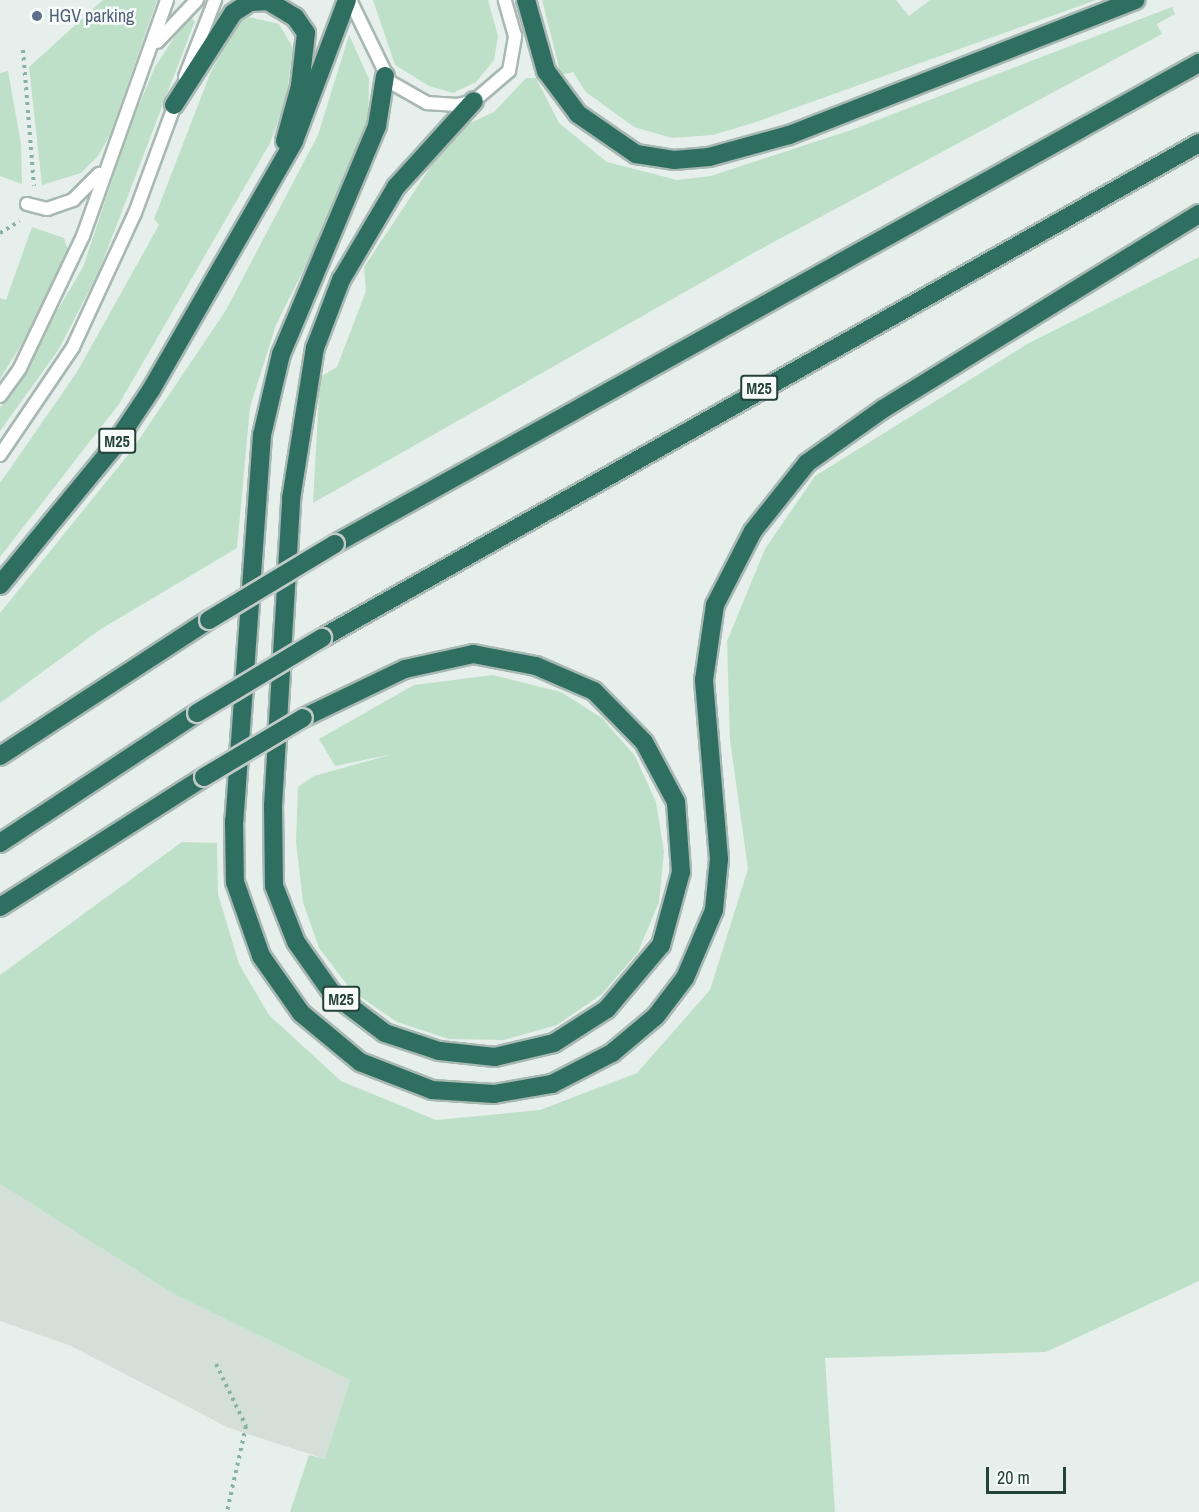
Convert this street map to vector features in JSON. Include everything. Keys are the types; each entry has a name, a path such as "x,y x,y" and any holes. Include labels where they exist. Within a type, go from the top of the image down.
{"highway":[{"name":"M25","path":"0,585 125,430 272,179 309,110 349,0"},
{"path":"526,0 546,71 578,114 636,154 674,160 709,157 789,135 1136,0"},
{"name":"M25","path":"174,105 233,13 250,2 268,2 295,17 306,33 305,59 272,179"},
{"path":"0,756 209,621 335,544 1199,63"},
{"name":"M25","path":"385,76 373,137 281,354 262,435 234,821 235,882 261,956 301,1013 360,1062 432,1090 494,1094 552,1083 612,1053 656,1016 685,978 714,910 719,859 704,680 715,605 753,531 807,463 883,409 1199,214"},
{"name":"M25","path":"0,908 204,777 303,718 405,669 473,654 536,666 594,691 644,742 676,802 681,872 661,945 607,1009 554,1043 495,1057 440,1051 385,1033 332,993 296,942 274,886 273,806 291,499 315,348 341,280 396,187 474,101"},
{"name":"M25","path":"0,843 197,713 322,638 1199,143"}],"lane":[{"path":"0,396 20,368 83,236 107,160 152,48 167,0"},
{"path":"152,48 197,0"},
{"path":"0,455 73,347 135,213 215,0"},
{"path":"349,0 385,76 399,91 427,103 474,101 509,71 515,55 505,0"},
{"path":"27,204 47,209 73,200 95,181 107,160"}],"path":[{"path":"22,50 34,188 27,204"},
{"path":"216,1365 246,1426 227,1512"}],"shaded area":[{"path":"0,1184 172,1293 350,1380 325,1459 229,1428 71,1346 0,1321"}],"green space":[{"path":"103,0 157,0 110,135 98,156 81,173 42,185 29,67"},
{"path":"373,0 488,0 498,36 494,60 476,82 453,93 429,86 395,65"},
{"path":"542,0 896,0 909,16 930,0 1096,0 756,122 713,135 672,138 634,127 586,92 573,72 561,75"},
{"path":"1172,7 1175,14 1157,24 1162,34 757,251 313,503 320,377 337,367 366,291 364,267 445,145 468,124 494,112 526,78 536,78 559,123 607,162 677,180 711,176 854,129"},
{"path":"188,16 195,21 99,271 59,349 0,431 0,408 83,267 131,124 155,67"},
{"path":"249,17 279,24 293,48 286,100 270,143 119,404 0,557 0,483 77,372 159,225 154,219 210,74 236,25"},
{"path":"349,35 369,79 368,140 276,325 250,407 237,548 101,629 0,703 0,613 132,450 226,310 318,135"},
{"path":"8,71 21,144 22,184 0,176 0,73"},
{"path":"32,227 64,238 68,250 41,313 0,379 0,298 6,300"},
{"path":"1199,257 1199,1281 1046,1352 825,1358 835,1512 290,1512 309,1455 325,1459 350,1380 172,1293 0,1184 0,975 182,842 217,843 218,894 239,964 269,1015 341,1081 436,1120 540,1110 637,1073 710,990 748,869 730,740 727,641 765,549 815,476 1029,343"},
{"path":"493,675 561,692 602,718 635,756 656,802 664,852 659,902 638,952 602,994 557,1025 504,1040 449,1039 397,1022 352,991 319,948 303,902 296,842 298,787 314,776 393,754 335,766 319,739 414,685"}],"place":[{"name":"HGV parking","path":"37,16"}]}
